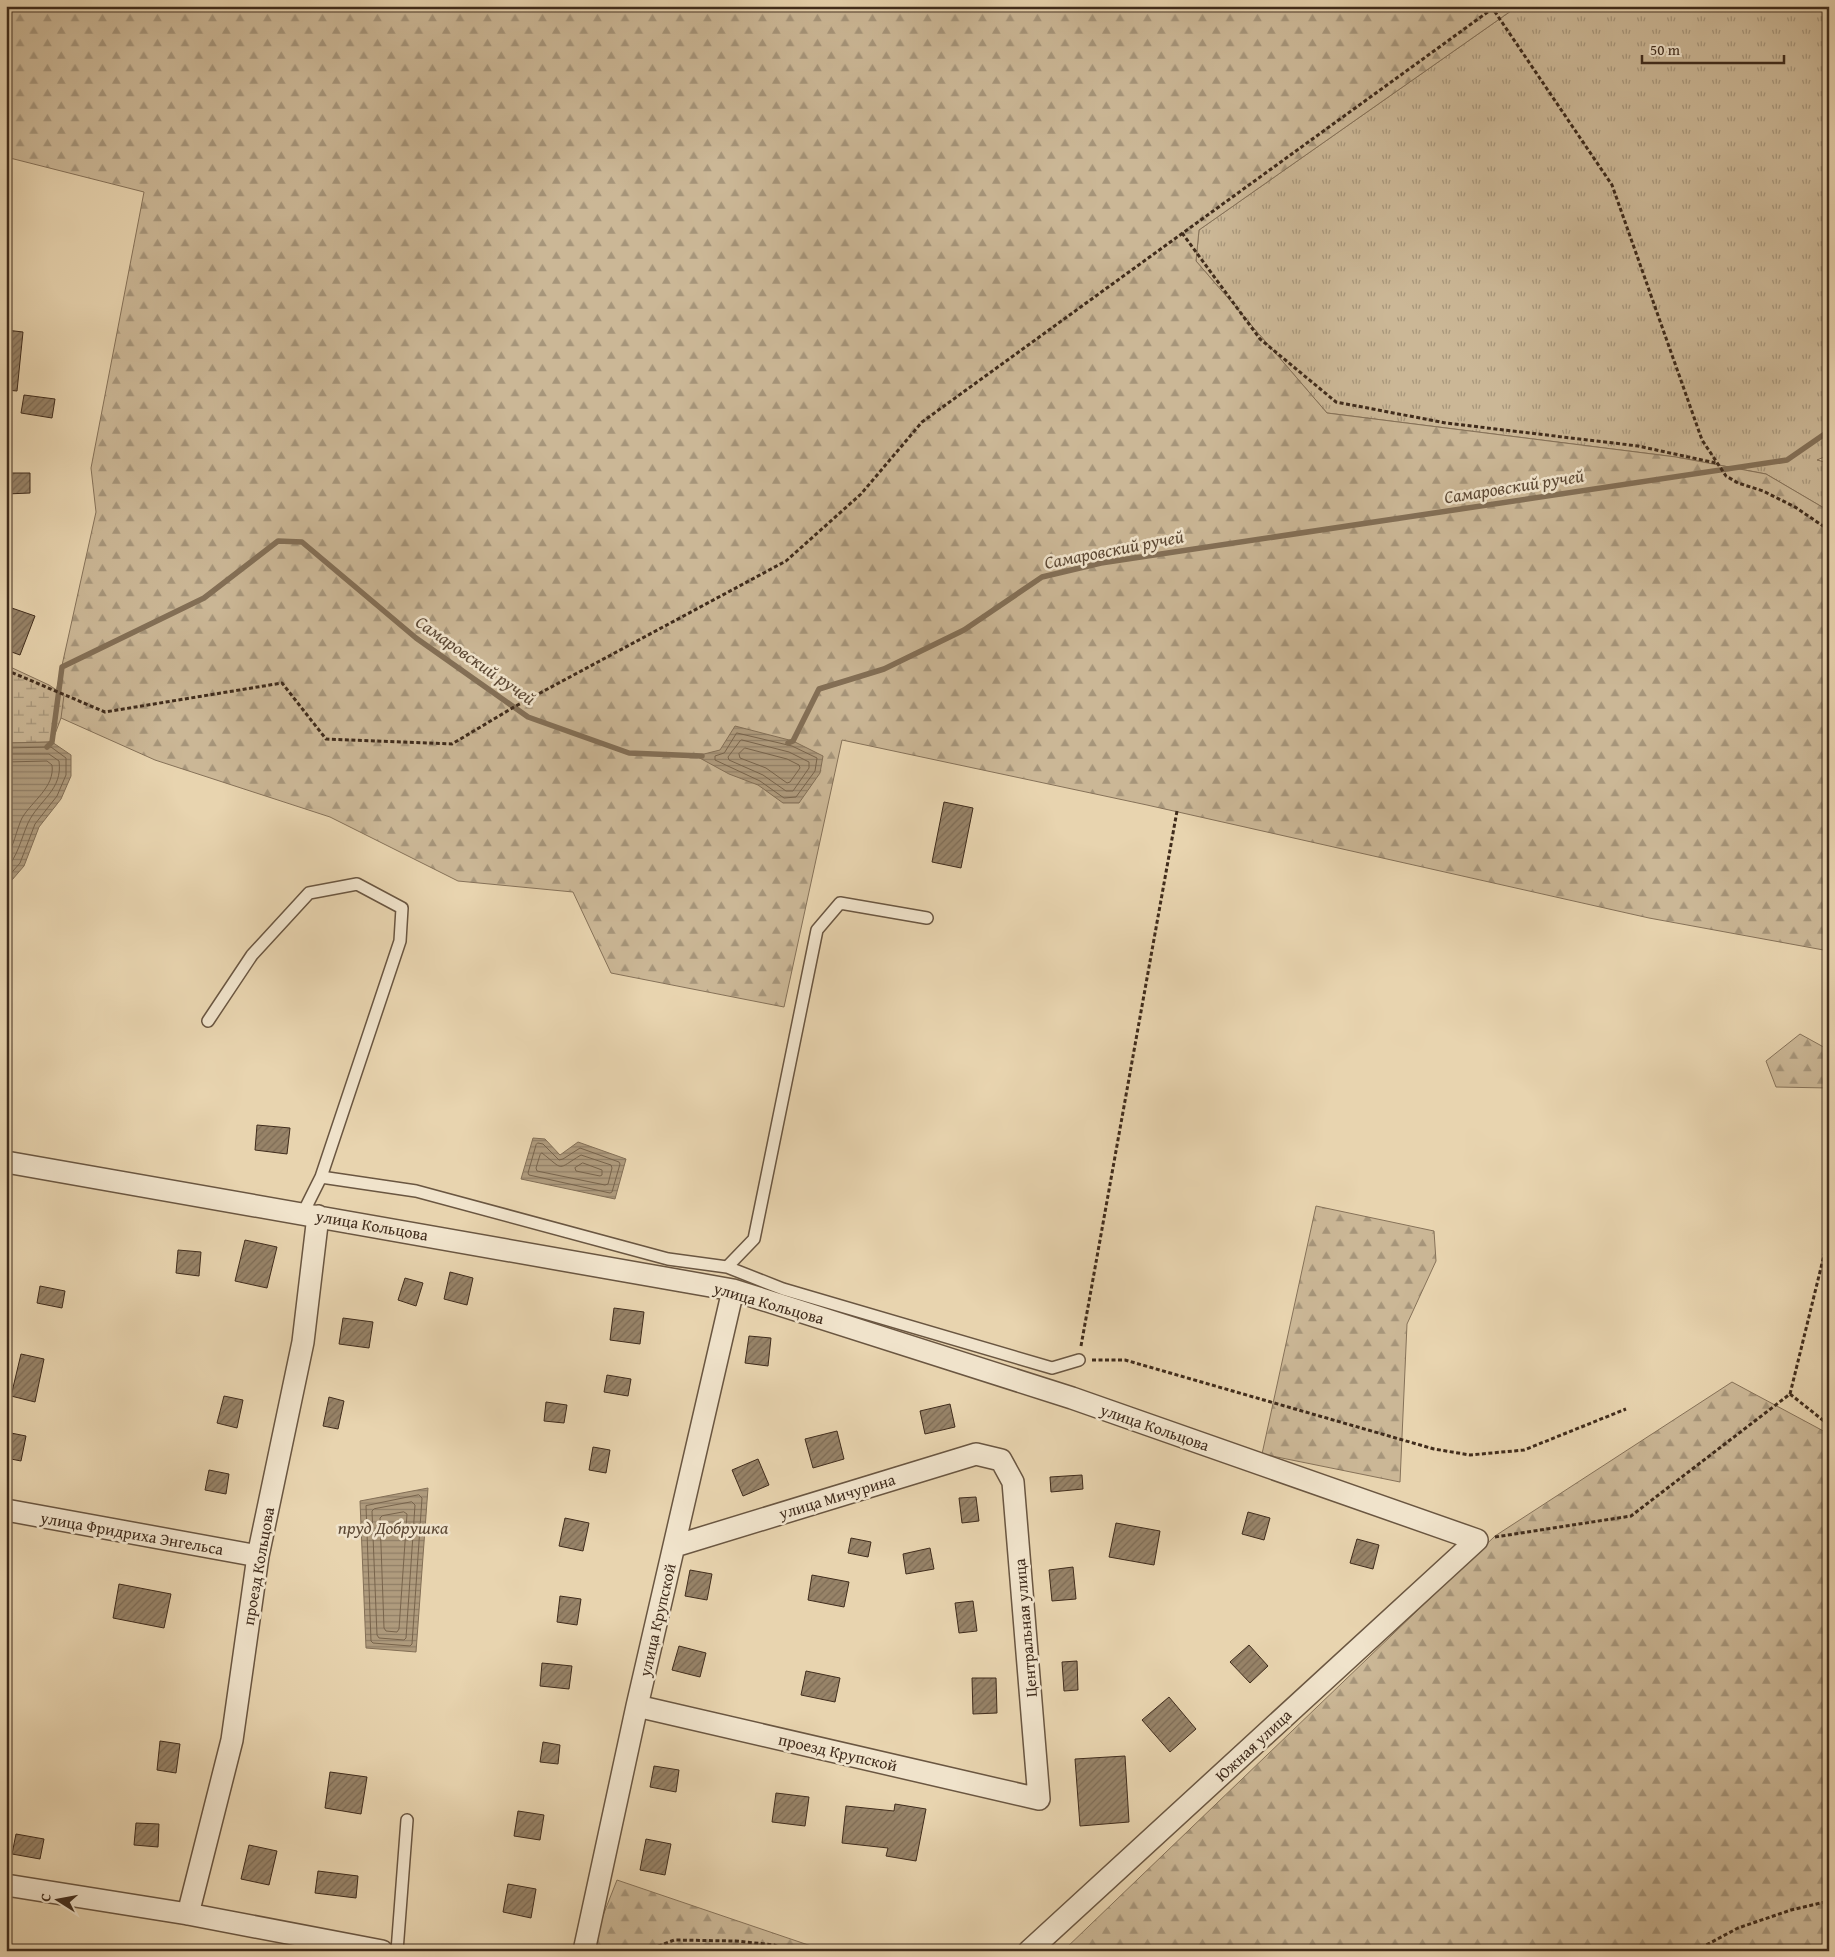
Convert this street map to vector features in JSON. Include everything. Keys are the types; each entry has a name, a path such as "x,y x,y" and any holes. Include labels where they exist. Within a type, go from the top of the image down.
{"street":[{"name":"улица Кольцова","path":"6,1162 311,1214 733,1290 1072,1398 1477,1540"},
{"name":"проезд Кольцова","path":"188,1914 232,1740 258,1556 303,1342 311,1214"},
{"name":"улица Крупской","path":"584,1951 637,1706 733,1290"},
{"name":"улица Мичурина","path":"675,1546 976,1454 1001,1460"},
{"name":"Центральная улица","path":"1001,1460 1013,1482 1039,1798"},
{"name":"улица Фридриха Энгельса","path":"6,1510 258,1556"},
{"name":"Южная улица","path":"1029,1951 1477,1540"},
{"name":"проезд Крупской","path":"637,1706 1039,1798"},
{"path":"6,1885 188,1914 382,1951"}],"lane":[{"path":"208,1021 252,955 310,893 357,884 402,908 400,941 321,1177 311,1214"},
{"path":"727,1267 754,1239 817,930 840,904 926,918"},
{"path":"321,1177 416,1191 668,1259 727,1267 783,1289 1052,1368 1079,1360"},
{"path":"398,1951 407,1820"}],"path":[{"path":"6,670 105,712 282,683 326,739 452,744 514,707 786,561 861,494 922,422 1493,7 1612,185 1702,440 1726,476 1738,483 1763,490 1795,507 1829,530"},
{"path":"1182,233 1260,339 1336,402 1446,423 1638,446 1717,463"},
{"path":"1177,812 1079,1360 1125,1360 1434,1449 1470,1455 1524,1450 1626,1409"},
{"path":"1477,1540 1631,1516 1790,1394 1829,1235"},
{"path":"1790,1394 1829,1425"},
{"path":"1695,1951 1738,1928 1791,1910 1829,1901"},
{"path":"646,1951 674,1940 736,1941 774,1945 788,1951"}],"green space":[{"path":"6,6 1518,6 1199,230 1196,261 1327,413 1676,457 1766,474 1829,511 1829,951 1649,918 1147,805 842,740 784,1007 611,973 573,892 458,881 330,817 155,760 61,718 6,739 55,697 96,512 91,468 144,192 6,157"},
{"path":"1518,6 1829,6 1829,455 1817,460 1829,463 1829,511 1766,474 1676,457 1327,413 1196,261 1199,230"},
{"path":"6,665 49,685 64,695 61,718 52,742 6,743"},
{"path":"1800,1034 1829,1050 1829,1088 1776,1087 1766,1061"},
{"path":"1316,1206 1434,1231 1436,1261 1407,1324 1400,1482 1262,1454"},
{"path":"1732,1382 1829,1434 1829,1951 1063,1951 1495,1536"},
{"path":"617,1880 826,1951 589,1951"}],"water":[{"path":"735,726 793,741 823,756 820,773 799,803 783,803 758,785 729,774 696,756 720,750"},
{"path":"52,742 71,755 71,776 61,799 39,827 24,866 6,887 6,743"},
{"path":"533,1138 545,1139 560,1155 578,1142 626,1159 615,1199 521,1179"},
{"name":"пруд Добрушка","path":"428,1488 416,1652 366,1648 360,1501"}],"building":[{"path":"6,330 23,332 17,391 6,390"},
{"path":"24,395 55,399 52,418 21,413"},
{"path":"6,473 30,473 30,493 6,494"},
{"path":"6,606 35,616 20,655 6,650"},
{"path":"944,802 973,808 961,868 932,862"},
{"path":"257,1125 290,1128 287,1154 255,1150"},
{"path":"245,1240 277,1247 267,1288 235,1281"},
{"path":"178,1250 201,1252 199,1276 176,1273"},
{"path":"450,1272 473,1278 467,1305 444,1299"},
{"path":"405,1278 423,1283 416,1306 398,1300"},
{"path":"40,1286 65,1291 62,1308 37,1303"},
{"path":"614,1308 644,1312 640,1344 610,1340"},
{"path":"343,1318 373,1322 369,1348 339,1344"},
{"path":"749,1336 771,1338 768,1366 745,1363"},
{"path":"21,1354 44,1359 35,1402 11,1396"},
{"path":"607,1375 631,1379 628,1396 604,1392"},
{"path":"224,1396 243,1400 237,1428 217,1423"},
{"path":"329,1397 344,1401 338,1429 323,1426"},
{"path":"546,1402 567,1405 564,1423 544,1421"},
{"path":"950,1404 955,1427 925,1434 920,1411"},
{"path":"837,1431 844,1459 813,1468 805,1439"},
{"path":"6,1432 26,1436 21,1461 6,1458"},
{"path":"593,1447 610,1450 606,1473 589,1470"},
{"path":"758,1459 769,1485 743,1496 732,1470"},
{"path":"209,1470 229,1474 226,1494 205,1490"},
{"path":"1082,1475 1083,1489 1051,1492 1050,1477"},
{"path":"976,1497 979,1521 962,1523 959,1498"},
{"path":"1248,1512 1270,1518 1264,1540 1242,1534"},
{"path":"565,1518 589,1523 583,1551 559,1546"},
{"path":"1116,1523 1160,1531 1154,1565 1109,1557"},
{"path":"851,1538 871,1542 868,1557 848,1553"},
{"path":"1357,1539 1379,1545 1373,1569 1350,1563"},
{"path":"930,1548 934,1569 906,1574 903,1554"},
{"path":"1073,1567 1076,1599 1052,1601 1049,1570"},
{"path":"690,1570 712,1574 707,1600 685,1596"},
{"path":"812,1575 849,1582 844,1607 808,1600"},
{"path":"119,1584 171,1594 164,1628 113,1618"},
{"path":"560,1596 581,1599 577,1625 557,1622"},
{"path":"973,1601 977,1631 959,1633 955,1603"},
{"path":"1249,1645 1268,1666 1250,1683 1230,1662"},
{"path":"679,1646 706,1653 700,1677 672,1670"},
{"path":"1077,1661 1078,1690 1064,1691 1062,1662"},
{"path":"542,1663 572,1666 569,1689 540,1686"},
{"path":"806,1671 840,1678 835,1702 801,1695"},
{"path":"972,1678 996,1678 997,1713 973,1714"},
{"path":"1169,1697 1196,1729 1170,1752 1142,1720"},
{"path":"160,1741 180,1744 176,1773 157,1770"},
{"path":"543,1742 560,1745 558,1764 540,1762"},
{"path":"1125,1756 1129,1822 1080,1826 1075,1759"},
{"path":"654,1766 679,1770 676,1792 650,1787"},
{"path":"330,1772 367,1777 361,1814 325,1808"},
{"path":"776,1793 809,1797 805,1826 772,1822"},
{"path":"895,1804 926,1809 916,1861 886,1856 888,1848 842,1843 846,1806 894,1811"},
{"path":"518,1811 544,1815 540,1840 514,1836"},
{"path":"136,1823 159,1824 158,1847 134,1845"},
{"path":"16,1834 44,1839 40,1859 12,1854"},
{"path":"646,1839 671,1844 665,1875 640,1870"},
{"path":"249,1845 277,1851 269,1885 241,1879"},
{"path":"318,1871 358,1876 356,1898 315,1893"},
{"path":"508,1884 536,1889 531,1918 503,1912"}],"waterway":[{"name":"Самаровский ручей","path":"788,743 793,741 819,689 884,669 964,630 1042,577 1101,563 1787,460 1829,431"},
{"name":"Самаровский ручей","path":"47,747 52,742 62,667 204,598 278,541 302,542 416,638 528,717 629,753 702,756"}]}
